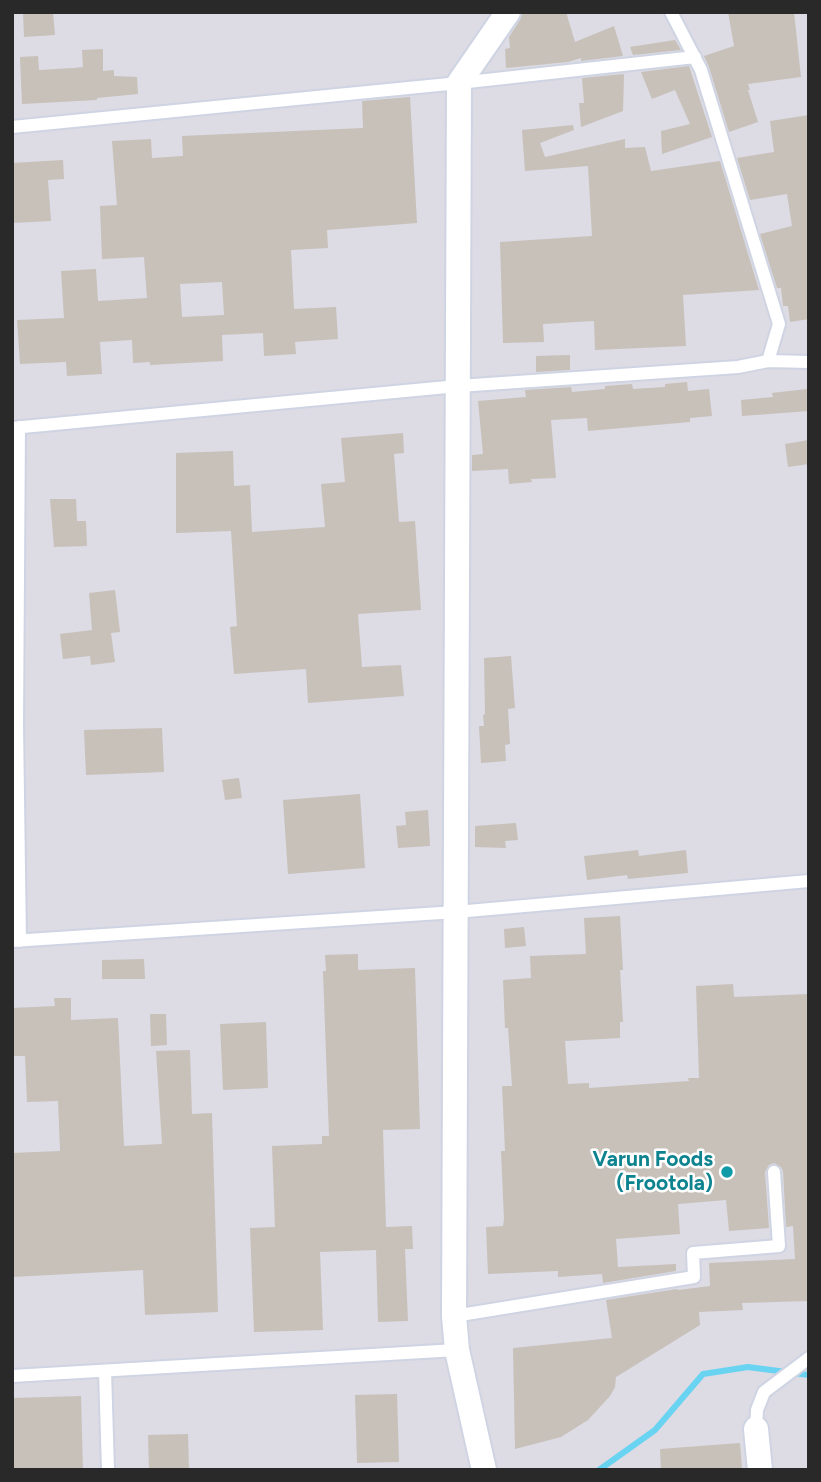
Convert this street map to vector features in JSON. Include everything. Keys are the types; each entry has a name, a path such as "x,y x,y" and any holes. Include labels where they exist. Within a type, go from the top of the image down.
{"street":[{"path":"484,1470 457,1350 454,1315 459,83 508,12"},
{"path":"757,1429 761,1470"}],"lane":[{"path":"671,12 701,70 779,324 768,361"},
{"path":"12,127 695,57"},
{"path":"808,367 768,361 738,367 458,386 16,427 16,941 456,912 809,881"},
{"path":"454,1315 694,1277 693,1253 779,1246 774,1172"},
{"path":"12,1376 457,1350"},
{"path":"757,1429 757,1410 764,1392 809,1358"},
{"path":"104,1371 108,1470"}],"shaded area":[{"path":"12,12 809,12 809,1470 12,1470"}],"building":[{"path":"23,12 53,12 55,35 24,37"},
{"path":"523,12 566,12 575,42 614,26 623,56 581,61 581,58 568,62 506,68 505,49 510,48 509,37"},
{"path":"728,12 794,12 801,77 748,84 758,122 729,132 704,56 734,46"},
{"path":"675,40 681,50 633,55 630,47"},
{"path":"103,49 103,71 114,70 114,76 137,77 138,94 97,100 22,104 20,57 38,56 39,70 73,68 83,67 82,50"},
{"path":"689,66 712,137 662,154 661,131 690,124 675,90 652,99 641,72"},
{"path":"624,74 623,111 581,127 579,103 584,103 582,78"},
{"path":"410,97 417,223 327,230 328,248 291,250 294,309 336,307 338,339 295,342 296,354 264,356 263,333 222,335 223,361 150,365 150,362 133,363 132,340 100,342 102,374 67,376 66,362 20,364 17,320 64,318 61,271 96,269 98,301 147,298 144,257 102,259 100,206 117,205 112,141 151,139 152,158 183,156 182,136 363,128 362,101","holes":["222,282 224,315 182,317 180,284"]},
{"path":"809,115 809,319 790,322 788,306 783,306 781,288 777,288 760,234 792,226 787,194 750,200 737,158 774,152 770,121"},
{"path":"573,125 574,130 540,143 545,157 625,139 625,148 645,147 651,171 720,161 759,290 683,295 686,346 595,350 594,321 543,324 544,342 503,343 500,242 592,236 588,166 525,171 522,130"},
{"path":"63,160 64,179 48,180 51,221 12,223 12,163"},
{"path":"570,355 570,370 536,372 536,356"},
{"path":"687,382 688,391 709,389 712,416 690,418 690,422 588,431 587,418 551,420 556,478 531,479 532,482 509,484 508,469 472,471 472,455 483,454 478,401 526,397 525,390 571,387 572,392 632,384 633,389 665,387 665,384"},
{"path":"807,389 809,411 742,416 741,400 773,397 772,393"},
{"path":"403,433 404,453 394,454 399,522 415,521 421,610 358,614 362,667 401,665 404,696 308,703 306,669 234,674 230,627 237,626 231,531 176,533 176,453 233,451 234,486 250,485 252,532 325,527 321,484 345,482 341,438"},
{"path":"809,440 809,464 788,467 785,444"},
{"path":"50,499 76,499 77,521 86,521 87,546 54,547"},
{"path":"115,590 120,632 111,633 115,662 91,665 90,656 63,659 60,634 92,630 89,593"},
{"path":"511,656 515,708 508,709 510,744 505,745 506,761 481,763 479,726 484,726 485,714 484,658"},
{"path":"162,728 164,772 86,775 84,730"},
{"path":"239,778 242,798 225,800 222,780"},
{"path":"360,794 365,868 288,874 283,800"},
{"path":"428,810 430,846 398,848 396,826 406,825 405,812"},
{"path":"516,823 518,840 505,841 506,848 475,847 475,826"},
{"path":"638,850 639,856 686,850 688,873 628,879 627,875 587,880 584,856"},
{"path":"620,916 623,1022 620,1022 620,1038 565,1041 568,1084 589,1083 589,1088 699,1078 696,986 733,984 734,997 809,994 809,1301 742,1303 743,1310 699,1312 700,1325 616,1377 610,1396 588,1420 561,1437 515,1449 513,1348 612,1338 606,1300 710,1286 709,1263 795,1259 793,1226 786,1227 783,1171 774,1163 769,1165 765,1172 769,1228 729,1231 726,1200 678,1204 680,1234 616,1239 618,1267 676,1264 676,1271 603,1283 602,1274 558,1277 558,1271 488,1274 486,1227 503,1226 504,1219 502,1086 512,1086 503,980 531,978 530,956 586,954 584,918"},
{"path":"524,927 526,946 505,948 504,929"},
{"path":"358,954 358,970 415,968 420,1129 383,1130 386,1227 412,1226 413,1249 405,1249 408,1321 378,1322 376,1250 320,1252 323,1330 254,1332 250,1228 275,1227 272,1146 322,1144 322,1136 329,1136 323,971 326,971 325,955"},
{"path":"144,959 145,979 102,979 102,960"},
{"path":"54,998 71,998 71,1020 118,1018 124,1146 162,1144 156,1051 190,1050 192,1114 212,1113 218,1312 145,1315 143,1270 12,1277 12,1153 60,1151 58,1101 27,1102 25,1056 12,1056 12,1008 55,1006"},
{"path":"150,1014 166,1014 167,1045 151,1046"},
{"path":"266,1022 268,1088 223,1090 220,1024"},
{"path":"397,1394 399,1462 357,1463 355,1395"},
{"path":"81,1396 83,1470 12,1470 12,1398"},
{"path":"188,1434 189,1470 149,1470 148,1435"},
{"path":"740,1443 742,1470 661,1470 660,1449"}],"waterway":[{"path":"599,1470 655,1430 703,1374 748,1367 809,1375"}],"place":[{"name":"Varun Foods (Frootola)","path":"727,1172"}]}
